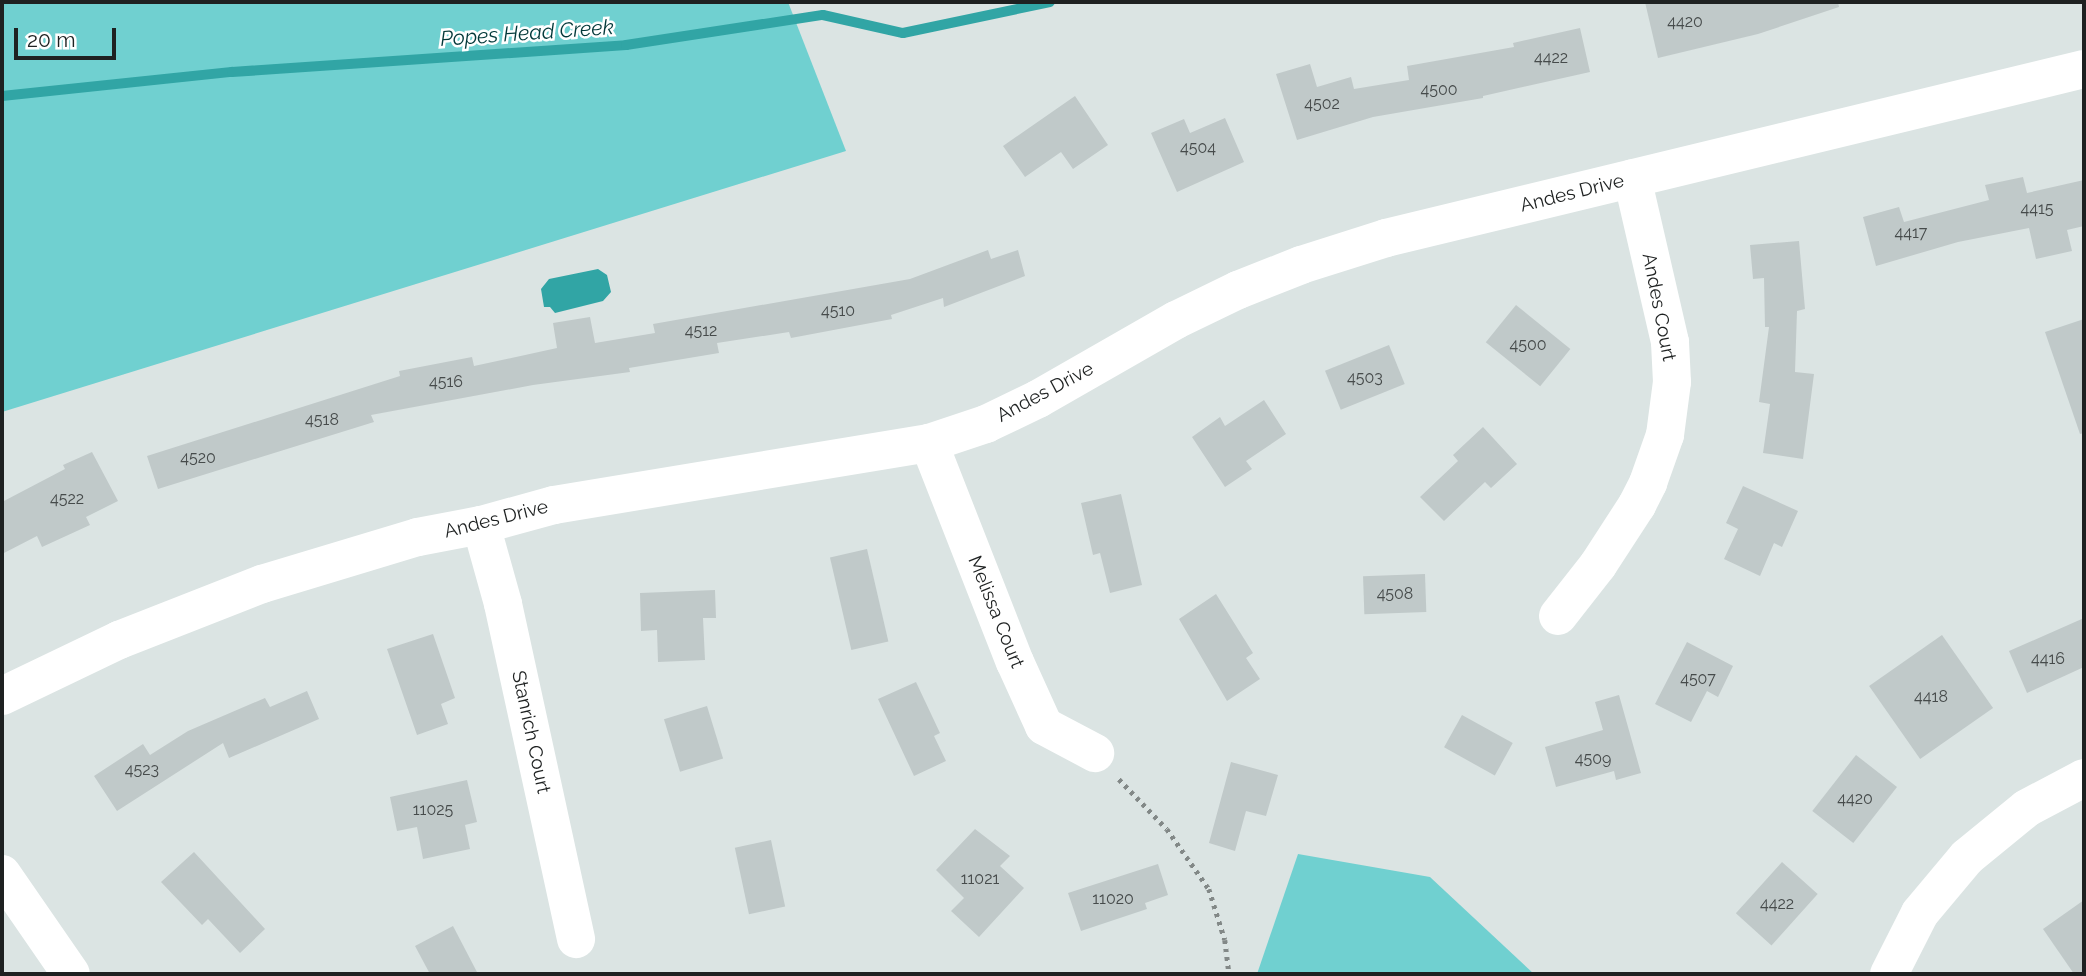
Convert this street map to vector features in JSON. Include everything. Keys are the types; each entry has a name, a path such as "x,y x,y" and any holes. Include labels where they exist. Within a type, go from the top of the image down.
{"street":[{"name":"Andes Drive","path":"2,696 119,640 262,584 418,537 481,525 554,505 929,443 986,424 1038,399 1176,320 1301,265 1386,237 2084,69"},
{"name":"Andes Court","path":"1558,616 1598,565 1637,505 1665,435 1672,382 1670,342 1632,178"},
{"name":"Melissa Court","path":"929,443 1015,662 1044,726 1095,753"},
{"name":"Stanrich Court","path":"481,525 503,604 576,939"},
{"path":"1889,974 1920,913 1967,857 2027,808 2084,778"},
{"path":"2,874 71,974"}],"path":[{"path":"1095,753 1167,829 1209,889 1225,940 1229,974"}],"shaded area":[{"path":"2,2 788,2 846,151 2,412"},
{"path":"598,269 607,275 611,292 603,301 555,313 550,307 544,307 541,289 549,279"},
{"path":"1298,854 1430,877 1534,974 1257,974"}],"building":[{"path":"1645,2 1838,2 1839,7 1758,34 1658,58"},
{"path":"1580,28 1590,72 1483,98 1373,117 1297,140 1276,74 1310,64 1317,87 1351,77 1354,89 1409,80 1407,66 1514,47 1513,43"},
{"path":"1075,96 1108,145 1073,169 1061,152 1025,177 1003,146"},
{"path":"1225,118 1244,162 1177,192 1151,133 1184,119 1190,133"},
{"path":"2023,177 2027,193 2084,180 2084,226 2067,230 2072,251 2036,259 2029,228 1958,242 1876,266 1863,217 1899,207 1904,222 1989,200 1985,185"},
{"path":"1799,241 1805,309 1797,311 1795,372 1814,374 1803,459 1763,453 1770,404 1759,402 1769,327 1765,327 1764,278 1753,279 1750,245"},
{"path":"988,250 991,259 1018,250 1025,276 944,307 943,298 891,315 892,319 791,338 789,332 717,343 719,353 629,368 630,372 533,385 371,415 374,422 158,489 147,456 400,376 399,371 472,357 474,366 557,348 553,323 590,317 595,343 655,333 653,324 910,279"},
{"path":"1516,305 1570,349 1540,386 1486,342"},
{"path":"2084,319 2084,433 2080,434 2045,332"},
{"path":"1389,345 1405,384 1341,410 1325,371"},
{"path":"1264,400 1286,434 1246,461 1252,469 1225,487 1192,437 1220,417 1225,426"},
{"path":"1483,427 1517,464 1491,488 1485,482 1444,521 1420,497 1458,461 1453,455"},
{"path":"92,452 118,501 86,517 90,525 42,547 37,536 2,554 2,502 65,469 63,465"},
{"path":"1743,486 1798,511 1782,547 1774,543 1760,576 1724,559 1738,529 1726,523"},
{"path":"1121,494 1142,585 1110,593 1100,553 1093,555 1081,503"},
{"path":"867,549 888,642 851,650 830,558"},
{"path":"1425,574 1426,612 1364,614 1363,576"},
{"path":"715,590 716,618 703,618 705,660 658,662 657,630 641,631 640,593"},
{"path":"1216,594 1253,653 1246,658 1260,679 1227,701 1179,619"},
{"path":"2084,618 2084,667 2027,693 2009,651"},
{"path":"433,634 455,698 441,704 448,724 417,735 387,649"},
{"path":"1942,635 1993,708 1920,759 1869,686"},
{"path":"1687,642 1733,666 1718,697 1707,691 1691,722 1655,704"},
{"path":"916,682 940,733 934,736 946,761 914,776 878,699"},
{"path":"307,691 319,719 229,758 223,743 117,811 94,776 143,744 150,755 188,731 265,698 270,707"},
{"path":"1619,695 1641,773 1616,780 1614,771 1556,787 1545,747 1603,730 1595,702"},
{"path":"707,706 723,759 680,772 664,719"},
{"path":"1462,715 1513,743 1495,775 1444,747"},
{"path":"1856,755 1897,787 1853,843 1812,811"},
{"path":"1231,762 1278,775 1266,816 1246,811 1235,851 1209,843"},
{"path":"467,780 477,822 465,825 470,849 423,859 417,827 397,831 390,797"},
{"path":"975,829 1010,856 1000,866 1024,888 979,937 951,911 964,898 936,870"},
{"path":"771,840 785,907 749,914 735,848"},
{"path":"194,852 265,929 240,953 208,919 202,925 161,882"},
{"path":"1782,862 1818,894 1772,945 1736,913"},
{"path":"1158,864 1168,895 1145,903 1147,909 1081,931 1068,893"},
{"path":"2084,900 2084,974 2074,974 2043,929"},
{"path":"453,926 478,974 430,974 415,946"}],"waterway":[{"name":"Popes Head Creek","path":"2,96 232,72 626,45 823,15 903,33 1050,2"}]}
